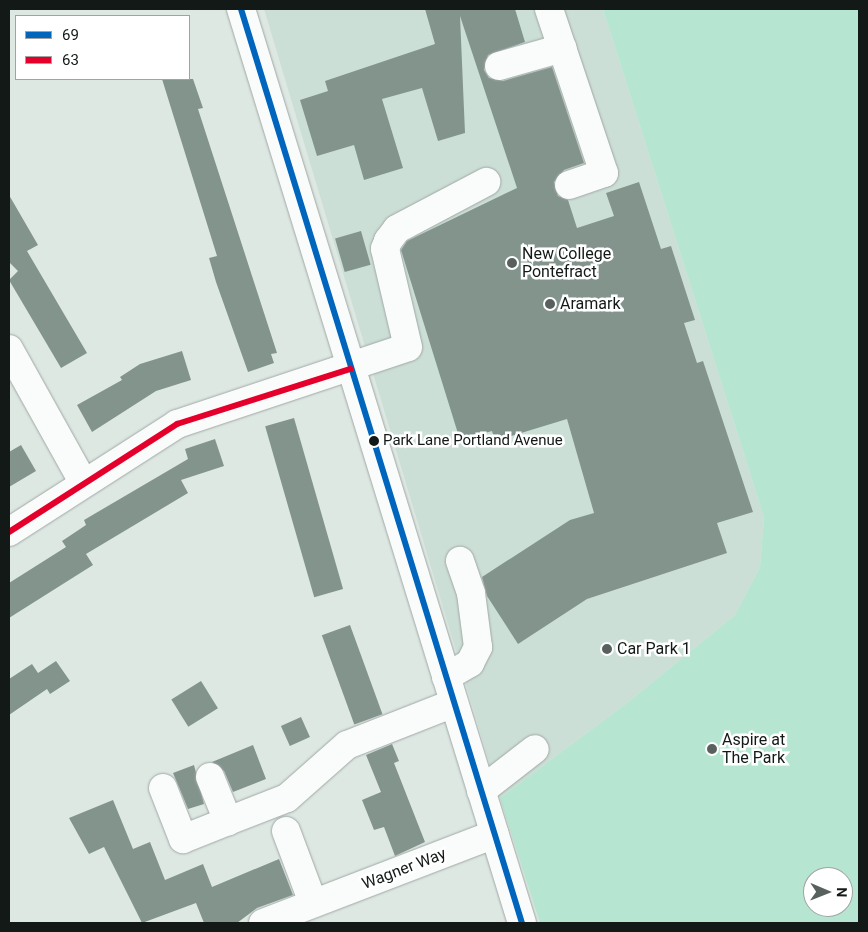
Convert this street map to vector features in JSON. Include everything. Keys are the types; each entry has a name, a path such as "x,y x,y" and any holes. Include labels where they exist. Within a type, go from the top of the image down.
{"street":[{"path":"241,9 522,923"},
{"path":"549,9 604,173 570,185"},
{"path":"499,66 562,48"},
{"path":"9,532 83,482 176,424 350,368 408,347 385,249 388,241 397,229 486,182"},
{"path":"9,349 83,482"},
{"path":"446,677 470,663 478,647 471,593 460,561"},
{"path":"163,788 184,839 287,798 347,745 454,703"},
{"path":"481,791 535,749"},
{"path":"210,777 228,821"},
{"path":"286,831 313,903"},
{"name":"Wagner Way","path":"263,923 495,834"}],"shaded area":[{"name":"New College Pontefract","path":"264,9 603,9 764,517 760,567 735,615 631,700 500,798"}],"green space":[{"path":"603,9 859,9 859,923 540,923 500,798 631,700 735,615 760,567 764,517"}],"building":[{"path":"425,9 515,9 525,42 488,55 484,70 489,78 503,81 552,67 584,163 564,170 554,182 558,196 568,200 577,228 614,216 606,193 639,182 661,249 671,246 695,320 684,323 697,363 703,361 753,512 717,523 727,553 587,599 518,644 487,596 482,577 570,520 594,513 567,419 495,441 492,431 460,440 401,250 407,241 517,188 460,16 465,133 438,141 422,88 382,99 403,168 364,180 354,145 317,156 300,100 328,91 325,81 435,44"},
{"path":"193,79 203,108 198,109 277,353 271,354 274,363 248,372 209,258 217,256 162,80"},
{"path":"9,195 38,245 27,251 87,353 61,368 9,280 18,271 9,262"},
{"path":"361,231 371,265 345,272 335,238"},
{"path":"182,351 191,380 156,391 92,432 77,405 122,380 120,377 140,364"},
{"path":"294,418 343,589 314,597 265,426"},
{"path":"215,439 224,466 181,480 188,493 86,554 93,565 9,618 9,583 66,547 62,541 86,525 84,520 188,459 185,449"},
{"path":"21,445 36,471 9,487 9,452"},
{"path":"350,625 382,714 354,725 322,635"},
{"path":"56,661 70,681 50,694 47,689 9,715 9,679 32,664 38,673"},
{"path":"201,681 218,708 188,727 171,700"},
{"path":"301,717 310,737 290,746 281,726"},
{"path":"392,744 399,761 394,763 425,842 395,856 384,827 374,830 362,800 381,792 366,755"},
{"path":"253,745 266,779 233,792 224,771 212,762"},
{"path":"194,765 204,804 188,809 173,773"},
{"path":"113,800 133,849 150,842 165,880 203,864 212,887 279,859 293,895 257,908 237,923 204,923 196,903 142,923 104,847 89,854 69,818"}],"transit line":[{"name":"69","path":"241,9 522,923"},
{"name":"63","path":"9,532 177,424 350,369"}],"place":[{"name":"New College Pontefract","path":"512,263"},
{"name":"Aramark","path":"550,304"},
{"name":"Park Lane Portland Avenue","path":"374,441"},
{"name":"Car Park 1","path":"607,649"},
{"name":"Aspire at The Park","path":"712,749"}]}
